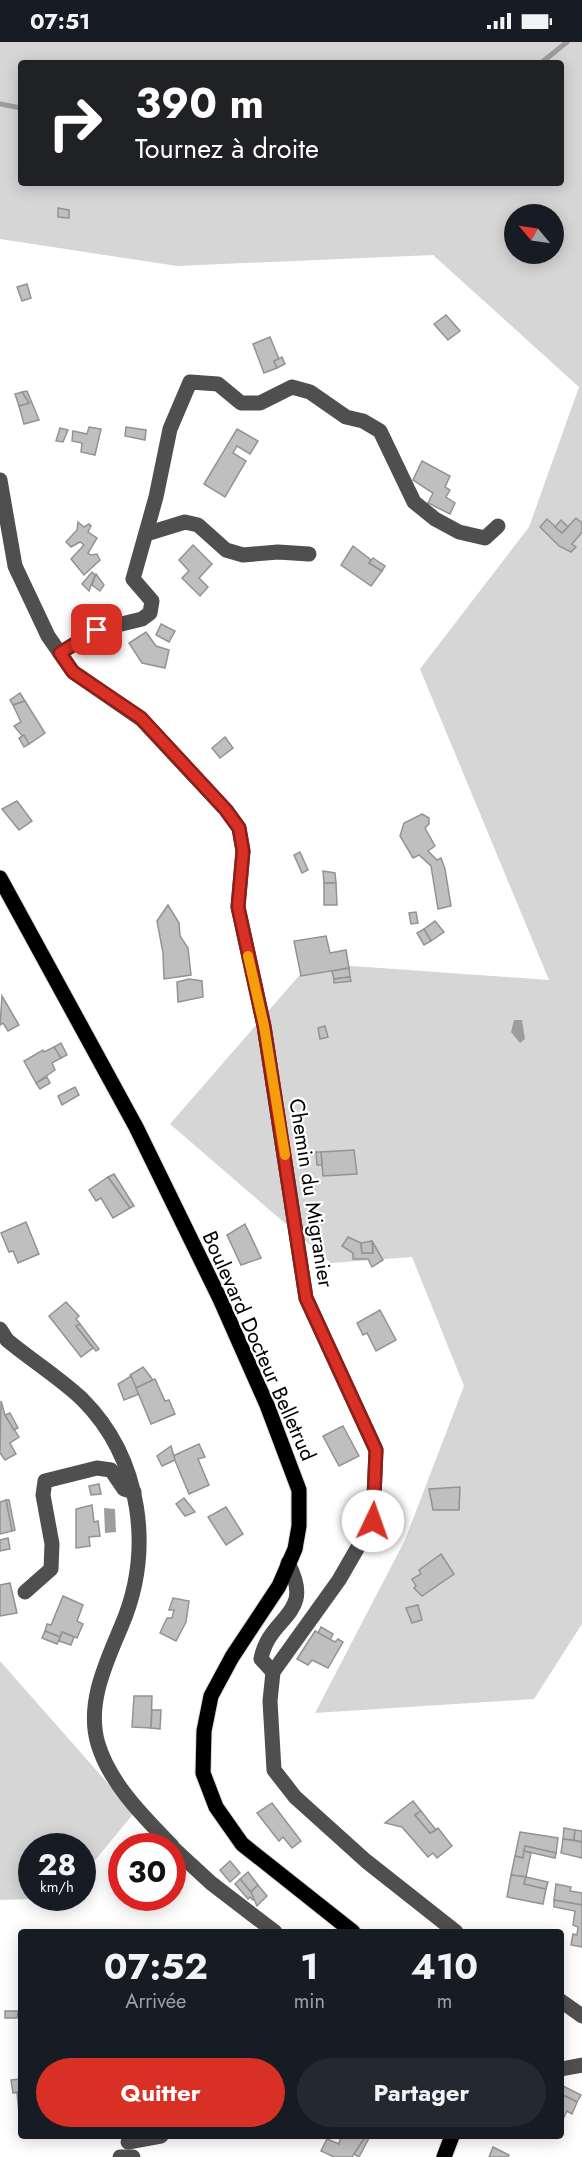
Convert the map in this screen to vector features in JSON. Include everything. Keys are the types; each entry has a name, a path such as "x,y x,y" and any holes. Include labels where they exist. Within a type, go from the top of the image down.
{"main road":[{"name":"Boulevard Docteur Belletrud","path":"0,878 136,1127 165,1191 220,1299 267,1405 300,1490 299,1526 279,1586 232,1657 211,1695 204,1731 203,1773 216,1807 242,1844 348,1929"},
{"path":"444,2157 451,2139"}],"street":[{"path":"60,653 97,630 142,619 150,614 153,601 133,579 146,534 170,429 190,382 218,384 241,403 260,403 292,387 310,392 346,417 363,421 380,431 414,502 435,519 459,532 485,538 498,526"},
{"name":"Chemin du Migranier","path":"0,480 15,566 48,636 73,672 141,718 219,802 239,828 243,851 238,907 264,1026 306,1298 376,1450 373,1521 339,1580 273,1672"},
{"path":"146,534 185,522 198,525 226,550 243,555 278,552 309,554"},
{"path":"0,1329 7,1340 82,1400 119,1453 134,1492 140,1523 138,1572 127,1612 98,1688 94,1716 98,1743 107,1766 121,1787 160,1833"},
{"path":"25,1592 51,1569 52,1544 43,1495 45,1480 97,1468 111,1470 124,1490 134,1492"},
{"path":"288,1563 298,1582 299,1597 264,1645 261,1659 273,1672 270,1701 274,1770 295,1797 366,1861 452,1929"},
{"path":"186,1860 211,1883 271,1929"},
{"path":"564,2003 582,2016"},
{"path":"564,2068 582,2065"},
{"path":"128,2142 144,2139"},
{"path":"120,2157 133,2157"}],"shaded area":[{"path":"0,42 582,42 582,1624 534,1699 315,1713 405,1540 464,1386 412,1257 331,1263 170,1124 310,963 549,980 420,669 529,527 579,387 433,255 177,266 0,239"},
{"path":"514,1020 522,1020 525,1039 520,1043 511,1032"},
{"path":"104,1508 115,1509 116,1532 105,1533"},
{"path":"0,1661 134,1813 118,1833 108,1833 108,1845 96,1859 96,1833 18,1833 18,1899 0,1900"}],"building":[{"path":"58,208 69,210 69,218 58,217"},
{"path":"27,284 31,298 22,301 17,287"},
{"path":"446,315 460,331 448,340 434,324"},
{"path":"270,337 279,359 274,361 277,368 264,373 253,344"},
{"path":"282,357 285,364 277,368 274,361"},
{"path":"27,391 39,420 24,424 19,406 29,403 22,392"},
{"path":"22,392 29,403 19,406 15,394"},
{"path":"89,427 101,429 95,455 81,452 82,443 72,441 73,431 87,434"},
{"path":"126,427 146,430 145,440 125,436"},
{"path":"60,428 68,430 63,442 56,441"},
{"path":"237,429 258,441 250,454 237,446 233,453 246,461 225,497 204,484"},
{"path":"422,461 450,476 445,487 450,490 446,497 455,503 450,514 428,503 433,493 413,480"},
{"path":"576,518 582,523 582,532 572,544 576,547 571,552 559,546 540,527 547,519 562,533"},
{"path":"561,520 568,527 562,533 555,527"},
{"path":"78,522 84,527 89,524 91,526 88,532 97,538 88,553 97,554 100,560 84,575 71,559 84,545 80,542 71,547 66,542 77,530"},
{"path":"193,545 212,564 199,578 208,587 200,596 182,578 189,571 179,560"},
{"path":"353,546 371,560 369,563 382,571 371,586 341,565"},
{"path":"373,558 385,566 382,571 369,563"},
{"path":"92,572 95,575 89,591 82,584"},
{"path":"96,574 104,585 100,591 92,585"},
{"path":"161,624 175,631 169,642 156,635"},
{"path":"146,632 156,646 169,650 165,668 142,663 129,643"},
{"path":"20,693 25,701 13,705 10,700"},
{"path":"25,701 45,733 29,744 14,726 21,722 13,705"},
{"path":"24,735 29,744 24,747 19,738"},
{"path":"225,737 233,748 220,758 212,748"},
{"path":"17,801 32,821 19,830 2,809"},
{"path":"422,814 429,818 429,824 425,828 435,846 428,851 437,860 441,858 451,906 438,909 431,866 419,855 413,858 400,836 404,823"},
{"path":"300,852 308,870 302,873 294,855"},
{"path":"323,871 335,873 336,883 324,883"},
{"path":"324,883 336,883 337,905 324,905"},
{"path":"168,905 179,923 180,936 188,948 191,975 164,979 163,953 157,921"},
{"path":"416,912 418,923 411,924 409,913"},
{"path":"435,921 444,932 431,941 424,929"},
{"path":"424,929 431,941 424,945 417,933"},
{"path":"326,936 330,953 346,950 349,968 301,976 294,941"},
{"path":"349,968 350,977 334,979 332,971"},
{"path":"350,977 351,981 334,983 334,979"},
{"path":"189,979 202,981 203,997 178,1002 177,982"},
{"path":"2,996 19,1025 8,1031 3,1023 0,1025"},
{"path":"325,1026 328,1037 320,1039 318,1028"},
{"path":"61,1043 67,1055 61,1058 54,1047"},
{"path":"54,1047 61,1058 52,1063 55,1070 36,1083 24,1061 43,1050 44,1052"},
{"path":"47,1077 50,1083 40,1089 36,1083"},
{"path":"75,1087 79,1095 62,1105 58,1096"},
{"path":"354,1150 357,1174 323,1176 321,1152"},
{"path":"316,1152 321,1152 322,1165 317,1165"},
{"path":"114,1174 134,1206 130,1208 108,1177"},
{"path":"108,1177 130,1208 113,1218 101,1198 96,1201 89,1190"},
{"path":"26,1222 39,1254 18,1263 13,1251 9,1252 1,1233"},
{"path":"245,1224 261,1258 241,1265 227,1235"},
{"path":"348,1237 361,1243 362,1253 373,1253 372,1241 383,1260 372,1267 368,1259 353,1259 353,1253 342,1246"},
{"path":"372,1241 373,1253 362,1253 361,1243"},
{"path":"66,1302 79,1316 76,1319 80,1324 76,1326 93,1348 81,1357 49,1316"},
{"path":"380,1310 396,1340 376,1351 367,1333 363,1335 357,1323"},
{"path":"80,1324 99,1349 96,1351 76,1326"},
{"path":"143,1367 153,1380 136,1388 130,1375"},
{"path":"131,1376 139,1394 124,1400 118,1384"},
{"path":"155,1379 165,1401 169,1400 175,1414 151,1424 136,1388"},
{"path":"1,1401 5,1415 19,1437 10,1443 16,1454 5,1460 0,1453"},
{"path":"10,1413 18,1428 14,1430 5,1415"},
{"path":"343,1426 359,1456 339,1466 323,1436"},
{"path":"199,1444 205,1457 198,1459 209,1485 189,1494 173,1456"},
{"path":"171,1446 175,1460 162,1466 157,1456"},
{"path":"99,1484 101,1494 91,1495 89,1486"},
{"path":"460,1487 459,1510 433,1510 429,1489"},
{"path":"184,1498 195,1512 185,1516 176,1504"},
{"path":"6,1500 9,1500 15,1530 12,1531"},
{"path":"6,1500 12,1531 0,1534 0,1502"},
{"path":"92,1505 94,1522 98,1521 100,1536 89,1537 90,1546 76,1548 76,1509"},
{"path":"226,1507 243,1534 226,1545 208,1517"},
{"path":"355,1525 360,1539 350,1542 347,1531"},
{"path":"8,1538 10,1549 0,1551 0,1540"},
{"path":"441,1554 454,1574 422,1596 414,1588 416,1586 412,1579 421,1574 419,1570"},
{"path":"10,1583 17,1613 0,1616 0,1585"},
{"path":"63,1596 83,1605 77,1621 83,1624 77,1638 62,1632 60,1637 45,1631 47,1624 51,1625"},
{"path":"173,1598 189,1601 186,1622 176,1641 160,1633 167,1618 172,1618 174,1610 169,1610"},
{"path":"418,1605 422,1620 412,1623 406,1608"},
{"path":"321,1627 333,1634 330,1640 318,1633"},
{"path":"45,1631 60,1637 57,1644 42,1638"},
{"path":"315,1631 335,1642 338,1639 343,1642 328,1668 312,1660 308,1665 297,1659"},
{"path":"62,1632 74,1637 71,1645 59,1641"},
{"path":"134,1696 152,1696 151,1728 132,1727"},
{"path":"152,1710 161,1710 160,1729 151,1728"},
{"path":"413,1801 421,1811 415,1815 430,1833 438,1828 452,1846 437,1858 433,1853 428,1857 402,1827 385,1823"},
{"path":"272,1803 301,1841 292,1848 283,1837 279,1841 257,1813"},
{"path":"421,1811 436,1830 430,1833 415,1815"},
{"path":"564,1828 575,1830 574,1840 563,1839"},
{"path":"575,1830 582,1831 582,1842 574,1840"},
{"path":"520,1832 558,1838 556,1853 525,1846 523,1858 515,1856"},
{"path":"563,1839 582,1842 582,1858 561,1853"},
{"path":"525,1846 556,1853 555,1858 524,1851"},
{"path":"524,1851 531,1853 526,1877 511,1875 515,1856 523,1858"},
{"path":"230,1861 240,1873 230,1882 220,1870"},
{"path":"248,1872 258,1885 251,1892 240,1879"},
{"path":"511,1875 526,1877 524,1884 546,1889 543,1904 507,1897"},
{"path":"526,1877 548,1882 546,1889 524,1884"},
{"path":"240,1879 255,1897 253,1900 250,1897 248,1899 235,1884"},
{"path":"556,1884 571,1887 570,1891 582,1893 582,1905 554,1900"},
{"path":"258,1885 267,1896 257,1906 251,1892"},
{"path":"554,1900 582,1905 582,1947 571,1945 573,1934 577,1935 578,1927 573,1925 575,1911 554,1907"},
{"path":"5,2011 18,2011 17,2018 5,2018"},
{"path":"18,2079 18,2092 13,2093 11,2080"},
{"path":"564,2086 581,2095 577,2102 564,2096"},
{"path":"564,2096 577,2102 572,2114 567,2111 564,2117"},
{"path":"327,2139 339,2144 340,2139 364,2139 352,2157 334,2157 321,2151"},
{"path":"364,2139 368,2139 359,2157 354,2154"},
{"path":"493,2147 509,2155 508,2157 489,2157"}],"waterway":[{"path":"545,60 567,42"},
{"path":"0,104 18,107"}],"slow traffic":[{"path":"248,956 264,1026 285,1155"}],"route":[{"path":"97,630 60,653 73,672 141,718 226,810 239,828 243,851 238,907 264,1026 306,1298 376,1450 373,1521"}]}
